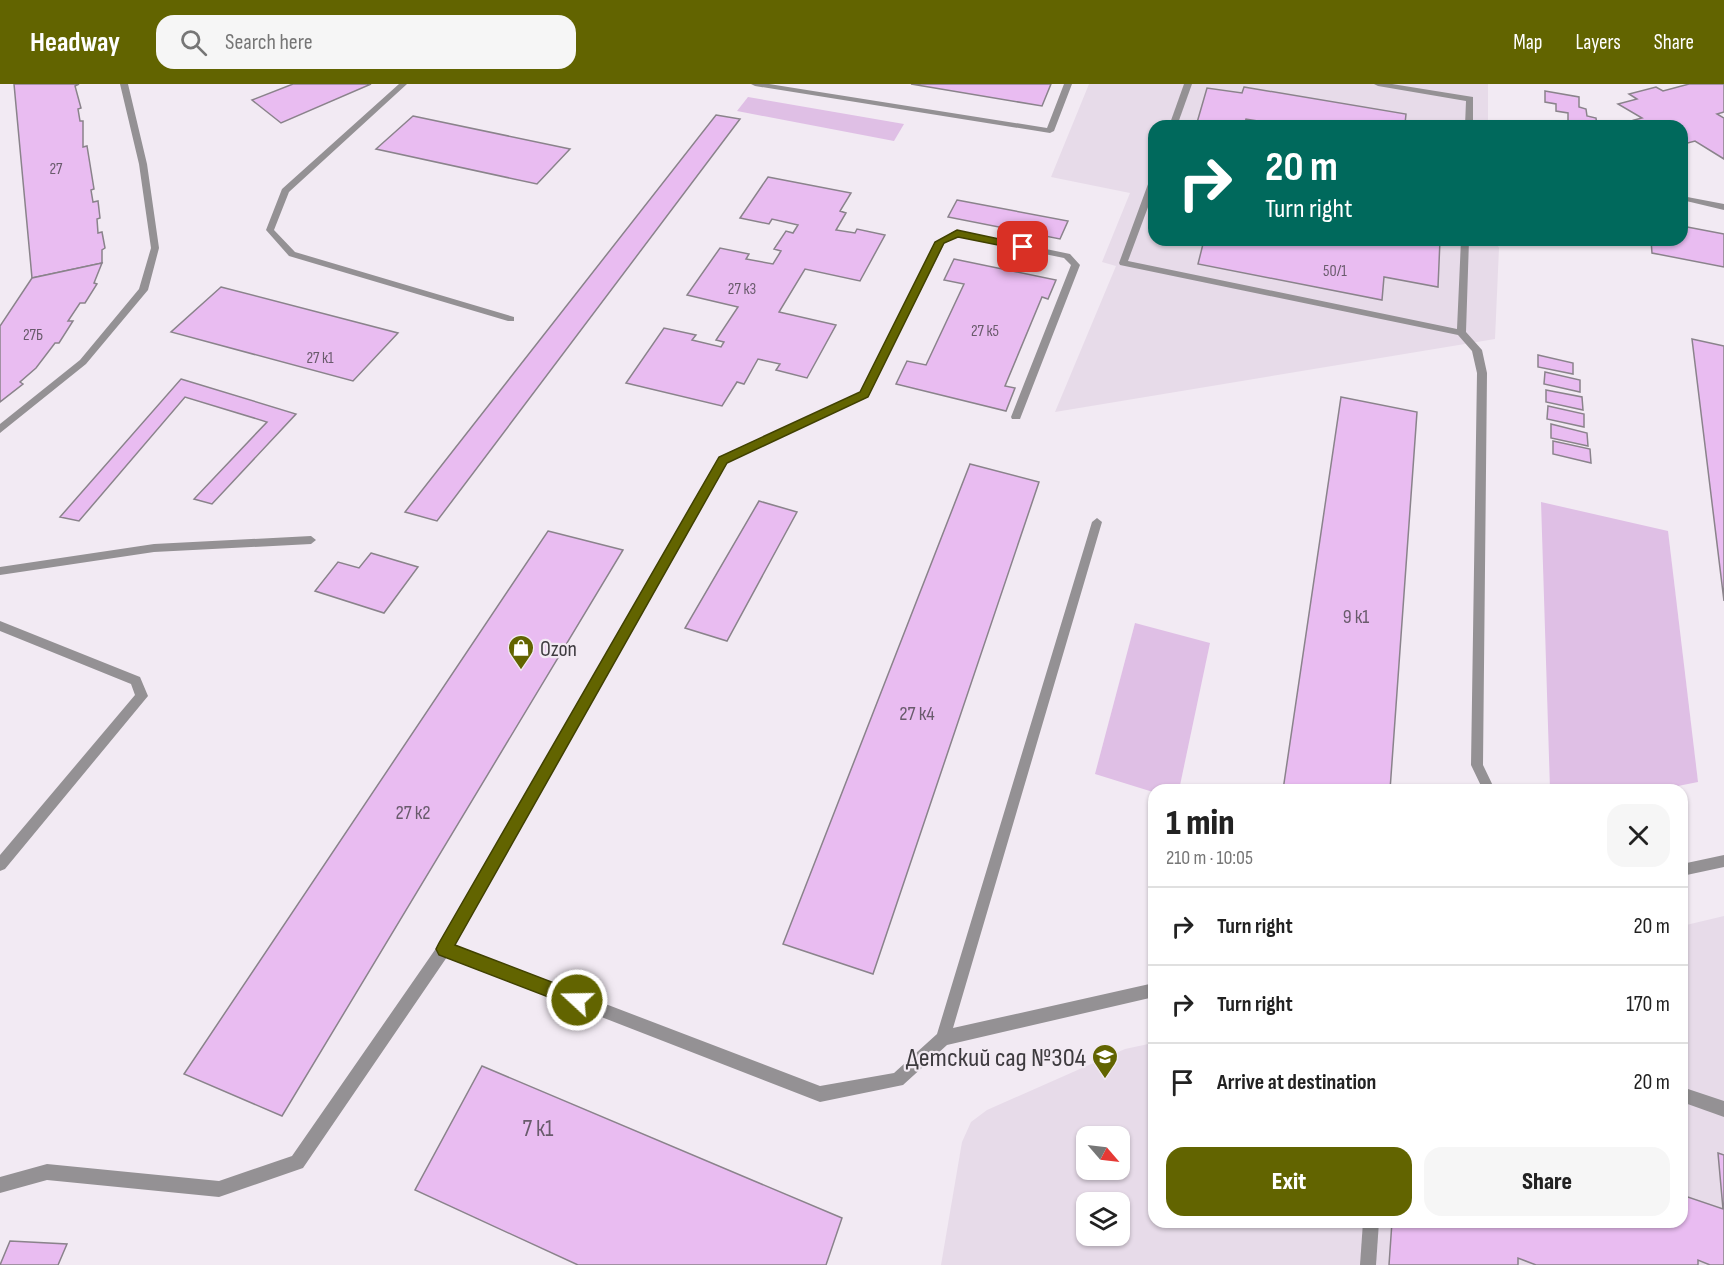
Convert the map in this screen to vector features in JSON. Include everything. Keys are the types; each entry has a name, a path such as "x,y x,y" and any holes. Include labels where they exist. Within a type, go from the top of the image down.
{"lane":[{"path":"0,429 83,362 143,290 154,248 143,164 124,84"},
{"path":"403,84 285,191 270,230 292,254 511,319"},
{"path":"755,84 1050,131 1068,84"},
{"path":"1175,120 1188,84"},
{"path":"1378,84 1470,99 1469,120"},
{"path":"1148,194 1123,263 1461,333 1478,350 1482,373 1477,765 1486,784"},
{"path":"1688,199 1724,207"},
{"path":"0,1185 47,1172 219,1189 297,1162 444,949 723,460 864,395 940,242 957,233 1067,256 1076,265 1016,417"},
{"path":"1461,333 1465,246"},
{"path":"943,1038 1097,522"},
{"path":"0,572 153,548 311,540"},
{"path":"0,626 136,681 142,696 0,865"},
{"path":"1688,869 1724,861"},
{"path":"444,949 820,1094 898,1080 943,1038 1148,991"},
{"path":"1688,1097 1724,1109"},
{"path":"1368,1265 1371,1228"}],"shaded area":[{"path":"1089,84 1488,84 1488,120 1148,120 1148,246 1498,246 1495,339 1055,412 1116,266 1102,262 1130,193 1051,177"},
{"path":"748,97 904,124 894,141 737,111"},
{"path":"1541,502 1668,531 1698,782 1688,784 1550,784"},
{"path":"1135,623 1210,643 1180,784 1148,784 1148,790 1095,774"},
{"name":"Детский сад №304","path":"1724,916 1724,1265 941,1265 962,1142 971,1122 987,1110 1125,1049 1148,1044 1148,1228 1688,1228 1688,925"}],"building":[{"path":"14,84 79,84 75,86 81,108 78,109 80,121 83,121 83,147 87,146 94,189 91,190 93,202 98,201 100,218 97,219 98,233 102,232 105,248 102,250 102,263 32,278"},
{"path":"293,84 371,84 281,123 252,100"},
{"path":"911,84 1051,84 1042,106"},
{"path":"1689,84 1724,84 1724,112 1717,114 1724,118 1724,159 1695,141 1688,143 1688,120 1634,120 1642,118 1618,104 1637,99 1629,94 1656,87 1663,91"},
{"path":"1244,87 1406,114 1405,120 1198,120 1207,88 1242,93"},
{"path":"1545,91 1579,97 1579,107 1586,109 1587,116 1596,120 1568,120 1568,113 1556,111 1556,104 1545,102"},
{"path":"716,115 740,119 437,521 405,512"},
{"path":"413,116 570,149 537,184 376,149"},
{"path":"768,177 851,193 840,211 846,213 836,230 855,233 857,229 885,235 860,281 805,269 779,312 836,325 807,378 776,370 780,364 758,359 744,384 737,382 722,406 626,383 664,328 696,335 692,340 721,347 724,342 716,340 738,307 687,295 720,248 749,254 746,259 773,264 781,251 774,249 786,231 793,233 798,225 772,219 769,224 740,218"},
{"path":"957,200 1068,221 1060,239 948,217"},
{"path":"1688,227 1724,234 1724,267 1652,253 1651,246 1688,246"},
{"path":"1202,246 1440,246 1438,287 1384,277 1382,300 1198,264"},
{"path":"954,259 1056,280 1048,299 1042,297 1005,386 1015,388 1006,411 896,384 907,361 926,365 964,284 944,280"},
{"path":"102,263 94,283 97,284 85,303 80,303 68,321 73,321 59,343 55,343 36,368 20,382 23,384 0,402 0,326 32,278"},
{"path":"221,287 398,333 353,381 171,332"},
{"path":"1692,339 1724,346 1724,601"},
{"path":"1538,355 1573,363 1573,374 1538,367"},
{"path":"1545,372 1580,380 1580,392 1544,384"},
{"path":"181,379 296,414 212,504 194,499 267,422 185,397 79,521 60,517"},
{"path":"1546,390 1582,397 1583,410 1546,402"},
{"path":"1341,397 1417,412 1390,784 1284,784"},
{"path":"1548,406 1584,414 1584,427 1547,419"},
{"path":"1551,424 1587,433 1588,446 1551,438"},
{"path":"1553,441 1590,449 1591,463 1553,454"},
{"path":"970,464 1039,482 873,974 783,944"},
{"path":"759,501 797,512 727,641 685,628"},
{"path":"548,531 623,550 282,1116 184,1074"},
{"path":"371,553 418,567 384,613 315,591 338,562 359,568"},
{"path":"482,1066 842,1218 826,1265 578,1265 415,1190"},
{"path":"1718,1153 1724,1155 1724,1265 1710,1265 1698,1260 1698,1265 1536,1265 1518,1258 1518,1265 1389,1265 1392,1228 1688,1228 1688,1197 1723,1209"},
{"path":"10,1241 67,1244 58,1265 0,1265"}],"place":[{"name":"Ozon","path":"521,671"},
{"name":"Детский сад №304","path":"1105,1080"}],"route":[{"path":"577,1000 444,949 723,460 864,395 940,242 957,233 1023,247"}]}
